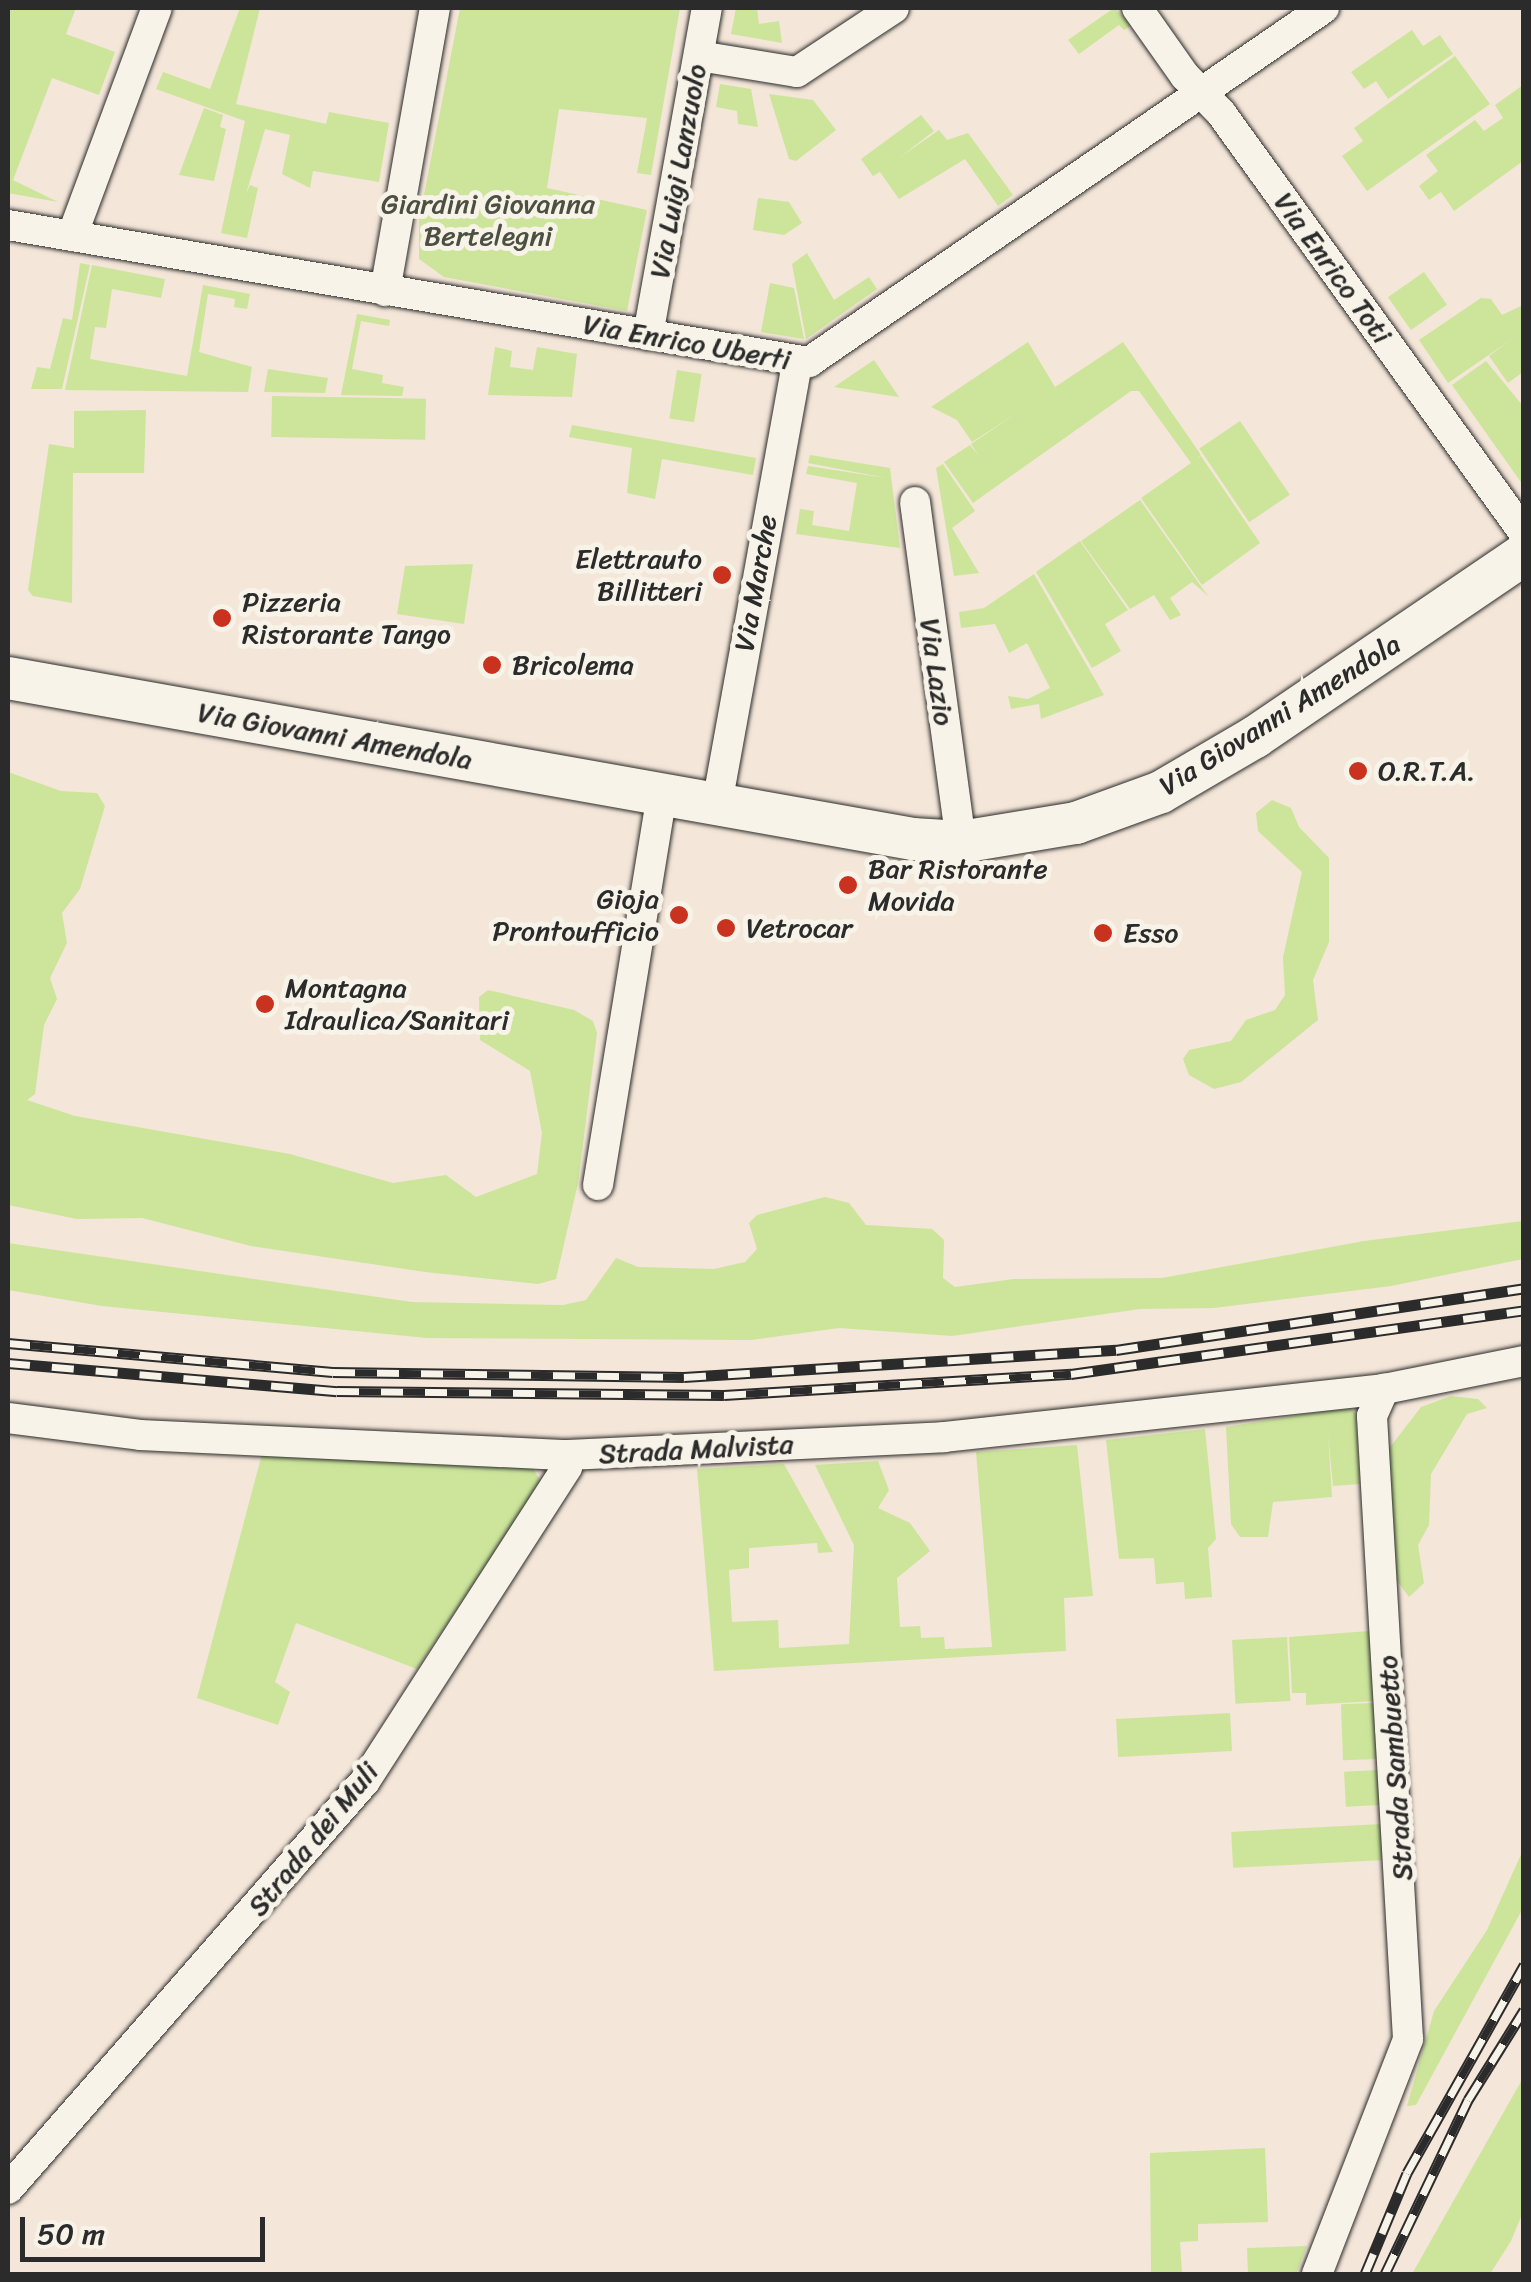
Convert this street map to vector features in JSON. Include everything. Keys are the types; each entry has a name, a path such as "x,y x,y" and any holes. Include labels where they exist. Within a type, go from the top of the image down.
{"main road":[{"name":"Via Giovanni Amendola","path":"8,678 717,804 961,842 1076,823 1161,792 1255,737 1524,554"}],"street":[{"path":"72,236 157,8"},
{"path":"385,292 435,8"},
{"name":"Via Luigi Lanzuolo","path":"648,335 708,8"},
{"path":"699,56 797,72 894,8"},
{"name":"Via Enrico Toti","path":"1137,8 1524,534"},
{"name":"Via Enrico Uberti","path":"8,225 797,362 823,356 1324,8"},
{"name":"Via Marche","path":"717,804 797,362"},
{"name":"Via Lazio","path":"915,502 961,842"},
{"path":"598,1185 662,794"},
{"path":"1384,1389 1524,1361"},
{"name":"Strada Malvista","path":"8,1418 140,1435 568,1455 1038,1429 1384,1389"},
{"name":"Strada Sambuetto","path":"1317,2274 1408,2039 1372,1416 1384,1389"},
{"name":"Strada dei Muli","path":"8,2189 365,1781 568,1467 568,1455"}],"green space":[{"path":"8,8 76,8 66,34 115,52 99,95 52,78 13,180 58,202 8,193"},
{"path":"240,8 260,8 236,104 326,124 329,112 389,123 379,182 313,171 310,188 282,174 290,135 265,129 246,194 250,185 258,188 247,238 221,233 245,121 156,89 163,72 210,89"},
{"name":"Giardini Giovanna Bertelegni","path":"460,8 680,8 651,175 637,173 647,118 559,109 547,188 647,210 627,311 444,277 419,259 419,221"},
{"path":"736,8 757,8 759,24 779,21 782,43 731,34"},
{"path":"1114,8 1132,25 1124,30 1119,25 1079,54 1068,40"},
{"path":"1412,30 1423,46 1440,35 1453,54 1388,99 1376,81 1364,89 1351,72"},
{"path":"1455,56 1490,104 1367,191 1342,156 1363,141 1354,128"},
{"path":"720,84 751,89 758,127 738,124 737,111 716,107"},
{"path":"1523,85 1523,161 1454,211 1441,192 1429,200 1419,186 1438,171 1426,155 1475,120 1484,131 1503,118 1495,105"},
{"path":"769,94 813,100 836,130 796,161 789,159"},
{"path":"204,108 223,115 220,127 226,129 214,181 179,175"},
{"path":"921,115 934,131 899,158 939,130 947,140 968,133 1013,195 998,206 965,159 899,199 880,172 873,176 861,159"},
{"path":"758,198 789,202 802,223 784,235 753,230"},
{"path":"807,253 834,300 869,277 877,289 806,339 792,264"},
{"path":"80,263 90,265 62,389 31,389 37,367 50,369 63,318 72,320"},
{"path":"92,265 165,279 161,298 112,289 106,328 95,327 90,359 187,376 203,285 250,294 247,309 234,307 235,299 208,294 199,352 252,367 248,392 65,390"},
{"path":"1424,272 1447,305 1411,330 1388,297"},
{"path":"770,283 794,288 804,339 761,332"},
{"path":"1481,298 1491,299 1502,315 1523,305 1523,372 1508,383 1489,356 1512,339 1448,383 1419,340"},
{"path":"357,314 390,320 389,326 361,321 352,369 383,375 382,383 404,387 402,396 341,395"},
{"path":"1028,342 1055,387 1123,342 1201,455 1196,459 1201,456 1260,543 1202,585 1141,498 1191,463 1139,391 1131,391 973,503 944,462 970,445 979,456 971,444 1020,411 972,442 957,420 931,407"},
{"path":"495,347 512,351 510,367 533,370 537,347 577,354 572,397 488,395"},
{"path":"874,360 899,397 834,387"},
{"path":"1486,361 1523,406 1523,485 1452,385"},
{"path":"268,369 328,378 325,393 264,392"},
{"path":"677,370 702,374 694,422 669,418"},
{"path":"272,396 426,399 425,440 271,437"},
{"path":"146,410 144,473 73,473 72,603 33,596 28,590 49,444 74,448 74,411"},
{"path":"1240,421 1290,495 1249,522 1199,448"},
{"path":"572,425 756,458 753,475 662,459 655,499 627,493 632,448 569,437"},
{"path":"810,455 890,468 900,548 796,534 800,509 814,511 812,525 849,531 857,483 806,474 808,466 886,478 808,463"},
{"path":"943,464 975,511 952,528 979,573 954,576 936,468"},
{"path":"1140,500 1208,596 1192,582 1170,598 1181,615 1170,620 1154,595 1130,609 1081,541"},
{"path":"1080,541 1128,610 1105,624 1121,651 1092,668 1036,572"},
{"path":"473,564 464,624 397,614 405,566"},
{"path":"1034,574 1104,695 1041,719 1039,704 1011,709 1008,696 1028,699 1050,688 1027,643 1009,653 995,624 961,628 959,612 984,608"},
{"path":"8,772 61,791 97,793 105,806 80,889 62,913 67,943 50,978 57,999 44,1025 35,1094 27,1100 75,1116 290,1154 393,1183 446,1175 476,1197 537,1174 542,1133 530,1071 480,1040 479,997 488,990 574,1010 593,1021 597,1033 578,1183 556,1279 538,1284 425,1272 251,1246 142,1218 77,1219 8,1205"},
{"path":"1272,800 1291,808 1299,827 1329,858 1329,942 1313,980 1318,1020 1241,1082 1214,1089 1189,1075 1183,1059 1189,1050 1231,1041 1246,1020 1275,1010 1285,995 1283,957 1302,872 1258,831 1256,813"},
{"path":"825,1197 849,1203 866,1225 932,1229 944,1240 943,1278 955,1287 1014,1279 1162,1278 1364,1241 1523,1221 1523,1259 1391,1286 1214,1308 1140,1309 952,1336 839,1328 751,1340 427,1338 102,1306 8,1290 8,1243 412,1302 563,1305 586,1300 616,1258 638,1267 714,1269 745,1262 757,1249 749,1223 757,1215"},
{"path":"1451,1396 1478,1399 1487,1408 1467,1414 1431,1474 1429,1525 1418,1545 1424,1583 1409,1597 1395,1578 1384,1455 1421,1407"},
{"path":"1350,1407 1356,1414 1360,1484 1333,1486 1328,1434 1332,1497 1273,1502 1268,1537 1240,1537 1231,1524 1226,1427"},
{"path":"1205,1429 1216,1539 1208,1548 1212,1597 1185,1599 1184,1582 1156,1584 1154,1558 1119,1559 1106,1440"},
{"path":"1077,1445 1093,1596 1064,1598 1066,1651 714,1671 697,1469 784,1464 833,1552 818,1553 817,1543 749,1548 749,1568 729,1570 732,1622 778,1620 779,1648 849,1644 854,1545 815,1465 878,1461 889,1490 878,1508 910,1523 930,1551 897,1578 900,1627 920,1626 921,1638 944,1637 945,1649 992,1647 976,1452"},
{"path":"262,1454 531,1465 541,1482 417,1669 296,1623 275,1682 290,1692 278,1725 197,1698"},
{"path":"1369,1631 1375,1701 1306,1705 1306,1693 1292,1693 1289,1637"},
{"path":"1287,1637 1290,1701 1235,1704 1232,1640"},
{"path":"1375,1703 1377,1759 1343,1760 1341,1704"},
{"path":"1230,1713 1232,1751 1118,1757 1116,1719"},
{"path":"1378,1770 1380,1805 1346,1807 1344,1772"},
{"path":"1382,1824 1384,1860 1233,1868 1231,1832"},
{"path":"1523,1850 1523,1908 1416,2105 1407,2106 1434,2011 1487,1930"},
{"path":"1523,2078 1523,2212 1511,2241 1490,2274 1412,2274"},
{"path":"1265,2148 1268,2222 1198,2224 1198,2241 1180,2242 1182,2274 1151,2274 1150,2153"},
{"path":"1307,2246 1296,2274 1248,2274 1247,2248"}],"railway":[{"path":"8,1343 333,1372 684,1377 1116,1350 1524,1288"},
{"path":"8,1363 337,1391 724,1395 1071,1374 1524,1310"},
{"path":"1365,2274 1407,2173 1524,1965"},
{"path":"1385,2274 1468,2100 1524,2010"}],"place":[{"name":"Elettrauto Billitteri","path":"722,575"},
{"name":"Pizzeria Ristorante Tango","path":"222,618"},
{"name":"Bricolema","path":"492,665"},
{"name":"O.R.T.A.","path":"1358,771"},
{"name":"Bar Ristorante Movida","path":"848,885"},
{"name":"Gioja Prontoufficio","path":"679,915"},
{"name":"Vetrocar","path":"726,928"},
{"name":"Esso","path":"1103,933"},
{"name":"Montagna Idraulica/Sanitari","path":"265,1004"}]}
